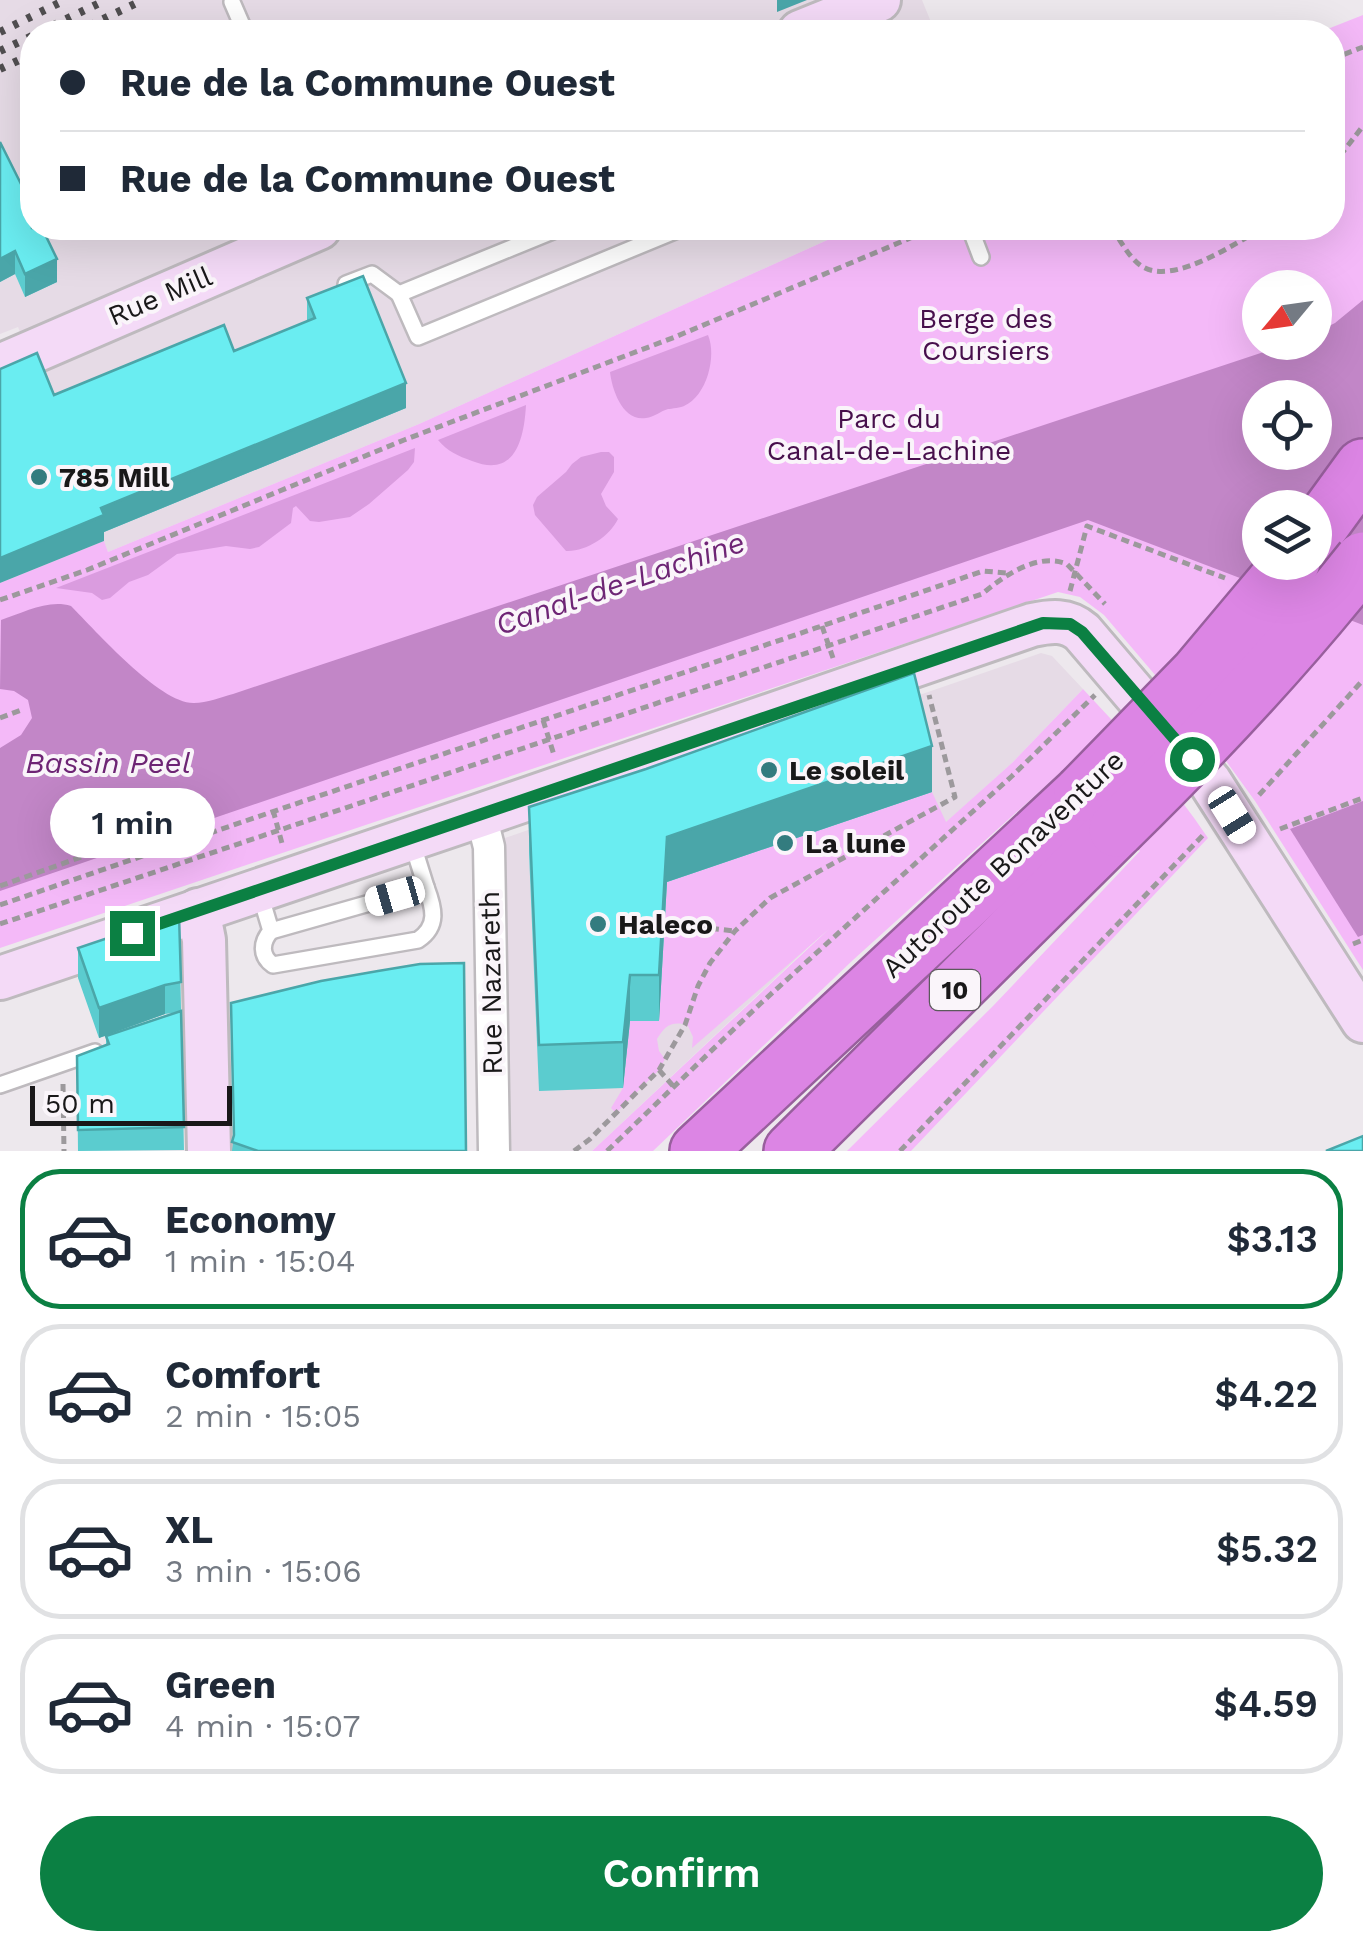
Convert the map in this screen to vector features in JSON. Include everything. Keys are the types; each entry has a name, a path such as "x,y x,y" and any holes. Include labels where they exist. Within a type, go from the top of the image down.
{"highway":[{"path":"1332,510 1363,467"},
{"name":"Autoroute Bonaventure","path":"698,1151 1100,811 1224,721 1363,560"},
{"name":"Autoroute Bonaventure","path":"792,1151 1100,811 1198,674 1277,580"}],"street":[{"path":"830,20 880,0"},
{"name":"Rue Mill","path":"0,366 292,240"},
{"path":"0,978 1032,625 1053,622 1070,624 1082,632 1210,782 1363,1021"},
{"name":"Rue Nazareth","path":"481,816 489,847 494,1151"},
{"path":"198,910 204,940 196,1020 208,1151"}],"lane":[{"path":"232,2 240,20"},
{"path":"399,294 531,240"},
{"path":"336,288 372,274 399,294 418,337 630,240"},
{"path":"975,240 981,257"},
{"path":"411,839 433,906 434,919 428,932 418,940 273,965 266,960 262,948 271,931 426,887"},
{"path":"259,890 271,931"},
{"path":"0,1086 104,1049"}],"path":[{"path":"1345,149 1363,126"},
{"path":"0,600 87,570 404,440 748,308 906,240"},
{"path":"1121,240 1139,264 1167,273 1240,240"},
{"path":"1069,594 1087,526"},
{"path":"0,905 983,571 1007,574 982,594 0,924"},
{"path":"822,626 834,660"},
{"path":"1260,796 1363,680"},
{"path":"574,1151 658,1070 685,1025 710,964 735,931 770,898 955,797 926,684"},
{"path":"607,1151 1100,690"},
{"path":"0,718 24,709"},
{"path":"543,720 554,755"},
{"path":"1280,829 1363,798"},
{"path":"274,810 284,846"},
{"path":"900,1151 1210,830"},
{"path":"0,886 84,856"},
{"path":"698,927 735,931"},
{"path":"1353,944 1363,940"},
{"path":"658,1070 674,1087"},
{"path":"63,1082 64,1151"}],"shaded area":[{"path":"0,0 922,0 930,20 20,20 20,240 827,240 419,424 108,552 18,327 0,334"},
{"path":"708,335 708,375 692,401 646,418 625,410 616,396 610,372"},
{"path":"526,405 519,443 507,460 498,464 467,459 438,440"},
{"path":"415,448 414,462 408,470 350,517 310,521 296,506 291,523 259,547 226,546 177,554 110,598 102,600 92,593 56,588"},
{"path":"601,452 614,457 614,472 601,494 618,519 596,542 566,551 535,515 533,505 572,464 581,457"},
{"path":"1041,653 1052,656 1083,689 1013,762 592,1151 511,1151 505,838"}],"green space":[{"name":"Parc du Canal-de-Lachine","path":"1363,15 1363,970 1255,801 1213,743 1104,615 1080,597 1058,592 0,948 0,583 104,541 108,552 419,424 827,240 1345,240 1345,22"},
{"path":"1083,689 1133,743 1208,838 911,1151 847,1151 993,1006 1140,851 1061,772 853,960 653,1151 592,1151 829,929 692,1048 693,1037 685,1025 686,1019 683,1024 665,1029 657,1039 665,1059 659,1070 616,1113 611,1108 623,1088 630,1021 659,1020 667,882 932,792 946,822 1013,762"}],"water":[{"name":"Bassin Peel","path":"1363,300 1363,625 1245,580 1332,580 1332,490 1242,490 1242,579 1088,520 0,891 0,748 21,735 32,718 28,700 14,691 0,689 1,620 45,606 71,606 129,664 164,692 194,703 209,701 1242,359 1332,360 1332,324"},
{"path":"1363,801 1363,935 1358,937 1290,829"}],"building":[{"path":"0,142 20,182 20,240 48,240 57,259 25,274 15,251 0,259"},
{"path":"363,276 406,383 101,508 104,515 0,558 0,369 37,353 54,395 224,325 234,351 315,318 307,298"},
{"path":"914,673 932,746 667,837 659,975 630,975 623,1042 539,1045 529,807"},
{"path":"179,914 181,982 99,1008 78,948"},
{"path":"464,963 466,1151 258,1151 232,1142 231,1003 378,971 420,964"},
{"path":"181,1011 184,1127 78,1130 77,1056 109,1044 106,1036"},
{"path":"1363,1136 1363,1151 1326,1151"}],"railway":[{"path":"24,20 65,0"},
{"path":"64,20 106,0"},
{"path":"101,20 143,0"},
{"path":"0,32 20,22"},
{"path":"0,51 20,42"},
{"path":"0,69 20,60"}],"place":[{"name":"785 Mill","path":"39,477"},
{"name":"Le soleil","path":"769,770"},
{"name":"La lune","path":"785,843"},
{"name":"Haleco","path":"598,924"}],"route":[{"path":"132,933 1043,623 1070,624 1082,632 1192,759"}],"park label":[{"name":"Berge des Coursiers","path":"986,334"}],"water label":[{"name":"Canal-de-Lachine","path":"620,583"}]}
